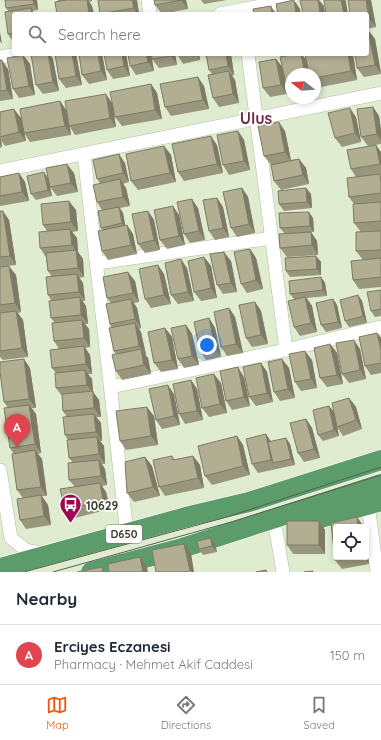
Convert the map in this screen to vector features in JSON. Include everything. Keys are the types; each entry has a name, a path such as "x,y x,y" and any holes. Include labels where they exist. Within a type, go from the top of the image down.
{"highway":[{"path":"190,516 241,495 381,452"},
{"name":"D650","path":"0,568 190,516 249,502 381,460"},
{"name":"D650","path":"91,572 179,549 381,484"},
{"path":"179,549 232,541 276,531 374,502"}],"street":[{"path":"148,0 150,12"},
{"path":"227,12 242,8 291,0"},
{"path":"0,57 12,55"},
{"path":"248,56 286,350"},
{"path":"0,171 381,93"},
{"path":"84,154 128,534"},
{"path":"97,263 272,238"},
{"path":"111,387 286,350 381,327"},
{"path":"0,470 11,538 26,550 50,555"},
{"path":"374,502 377,572"},
{"path":"276,531 283,572"}],"building":[{"path":"5,0 33,0 34,4 6,8"},
{"path":"66,0 87,0 89,12 57,12 55,2"},
{"path":"98,0 132,0 134,8 111,12 100,12"},
{"path":"154,0 182,0 155,5"},
{"path":"294,0 296,12 278,12 276,4"},
{"path":"300,0 318,0 320,12 303,12"},
{"path":"324,0 341,0 344,12 326,12"},
{"path":"348,0 366,0 368,12 350,12"},
{"path":"271,6 272,12 254,12 253,9"},
{"path":"31,8 32,12 12,12 12,33 8,34 5,12"},
{"path":"369,35 375,65 357,68 355,56 369,56"},
{"path":"23,56 29,86 13,89 7,58"},
{"path":"31,56 48,56 53,82 36,85"},
{"path":"55,56 72,56 76,76 59,79"},
{"path":"79,56 98,56 101,71 82,75"},
{"path":"104,56 122,56 124,66 107,70"},
{"path":"128,56 146,56 148,62 130,66"},
{"path":"151,56 171,56 152,59"},
{"path":"206,56 226,56 228,66 209,70"},
{"path":"301,56 304,68 285,68 285,80 280,57"},
{"path":"305,56 348,56 351,71 321,77 321,68 308,68"},
{"path":"276,59 281,85 263,88 259,62"},
{"path":"0,60 2,60 7,90 0,91"},
{"path":"229,71 233,94 213,98 208,75"},
{"path":"198,77 203,100 165,107 160,84"},
{"path":"151,84 155,110 115,117 110,92"},
{"path":"106,94 110,118 69,126 65,101"},
{"path":"60,101 65,126 24,133 20,109"},
{"path":"373,107 377,134 361,137 357,109"},
{"path":"350,108 355,133 335,138 328,113"},
{"path":"14,109 19,132 0,137 0,112"},
{"path":"279,122 285,152 264,156 258,126"},
{"path":"238,131 244,161 223,165 217,135"},
{"path":"211,136 217,164 178,172 172,144"},
{"path":"376,145 380,164 351,169 347,150"},
{"path":"164,146 170,173 131,181 126,154"},
{"path":"119,154 123,173 97,179 93,160"},
{"path":"299,159 303,175 274,181 271,165"},
{"path":"67,164 71,183 50,187 46,168"},
{"path":"44,172 48,190 31,194 27,176"},
{"path":"19,173 22,192 0,196 0,177"},
{"path":"380,174 381,193 349,197 347,178"},
{"path":"120,179 123,197 97,202 93,185"},
{"path":"242,188 249,224 231,228 223,192"},
{"path":"306,188 307,202 279,204 278,191"},
{"path":"217,198 223,228 209,231 203,200"},
{"path":"192,199 199,231 184,234 177,202"},
{"path":"69,201 71,222 43,225 41,204"},
{"path":"381,202 381,221 354,223 353,204"},
{"path":"173,206 179,236 160,240 154,210"},
{"path":"119,207 122,223 101,228 98,211"},
{"path":"0,211 3,211 10,256 0,257"},
{"path":"148,211 154,240 138,244 132,214"},
{"path":"309,212 310,226 280,228 279,213"},
{"path":"127,225 131,245 102,251 98,231"},
{"path":"70,229 72,245 40,248 39,232"},
{"path":"381,231 381,250 356,251 356,232"},
{"path":"311,232 312,245 280,248 279,234"},
{"path":"250,249 256,280 241,284 234,252"},
{"path":"76,250 78,268 48,271 46,253"},
{"path":"224,252 231,283 217,285 210,254"},
{"path":"316,256 317,269 286,271 285,258"},
{"path":"204,257 211,288 194,292 188,261"},
{"path":"381,258 381,277 353,280 351,261"},
{"path":"181,259 188,292 171,295 165,263"},
{"path":"158,265 164,295 145,299 139,269"},
{"path":"9,266 15,303 0,305 0,267"},
{"path":"128,272 133,293 107,298 103,277"},
{"path":"77,274 79,292 48,295 46,277"},
{"path":"321,277 323,290 290,294 289,281"},
{"path":"381,290 381,309 371,311 367,292"},
{"path":"358,295 363,316 345,321 340,300"},
{"path":"80,297 81,315 51,318 49,301"},
{"path":"305,297 311,323 294,327 288,301"},
{"path":"131,299 135,319 110,324 106,304"},
{"path":"333,299 338,322 321,325 316,303"},
{"path":"255,302 261,335 246,338 239,305"},
{"path":"229,308 236,344 221,347 214,312"},
{"path":"16,311 22,348 0,351 0,313"},
{"path":"209,318 215,348 200,351 194,322"},
{"path":"82,320 84,338 54,341 52,323"},
{"path":"135,323 139,346 114,351 109,328"},
{"path":"186,325 192,356 178,359 171,328"},
{"path":"165,328 172,360 154,363 148,332"},
{"path":"377,333 381,350 381,363 365,366 359,337"},
{"path":"354,340 360,370 342,374 336,343"},
{"path":"330,344 337,375 320,378 314,348"},
{"path":"84,346 86,364 52,368 50,350"},
{"path":"141,349 144,365 116,371 112,355"},
{"path":"305,351 311,379 295,382 289,354"},
{"path":"24,359 29,399 4,402 0,362"},
{"path":"282,359 288,389 274,392 268,362"},
{"path":"261,363 267,393 249,397 243,367"},
{"path":"238,367 244,397 226,401 220,371"},
{"path":"85,370 87,385 56,388 55,373"},
{"path":"214,374 220,404 202,408 196,378"},
{"path":"191,380 197,411 179,414 173,384"},
{"path":"168,385 174,416 156,420 149,389"},
{"path":"93,391 94,408 63,411 62,394"},
{"path":"349,398 356,420 337,427 332,403"},
{"path":"29,405 35,444 10,448 4,408"},
{"path":"329,406 334,430 318,435 313,410"},
{"path":"147,407 151,436 120,441 116,411"},
{"path":"94,414 96,432 65,435 63,417"},
{"path":"306,419 314,449 298,453 290,423"},
{"path":"266,434 271,460 252,464 246,439"},
{"path":"237,436 243,466 205,476 198,446"},
{"path":"97,437 99,454 69,458 67,440"},
{"path":"286,438 291,459 273,463 268,442"},
{"path":"35,450 41,487 17,490 12,454"},
{"path":"172,456 173,460 193,456 198,478 159,487 153,460"},
{"path":"145,457 153,487 127,493 125,462"},
{"path":"99,460 101,476 69,480 68,463"},
{"path":"100,483 103,500 65,510 60,489"},
{"path":"41,495 44,516 20,520 17,499"},
{"path":"357,517 358,524 333,524 333,542 331,523"},
{"path":"287,521 319,521 319,545 287,545"},
{"path":"211,538 212,546 199,549 197,541"},
{"path":"184,544 190,571 156,572 152,550"},
{"path":"140,557 143,572 109,572 108,564"},
{"path":"102,567 103,572 77,572"},
{"path":"266,570 267,572 256,572"}],"tram line":[{"path":"24,572 227,517 381,467"},
{"path":"53,572 231,522 381,475"}],"place":[{"name":"Erciyes Eczanesi","path":"17,447"},
{"name":"10629","path":"71,524"}],"district":[{"name":"Ulus","path":"256,118"}]}
